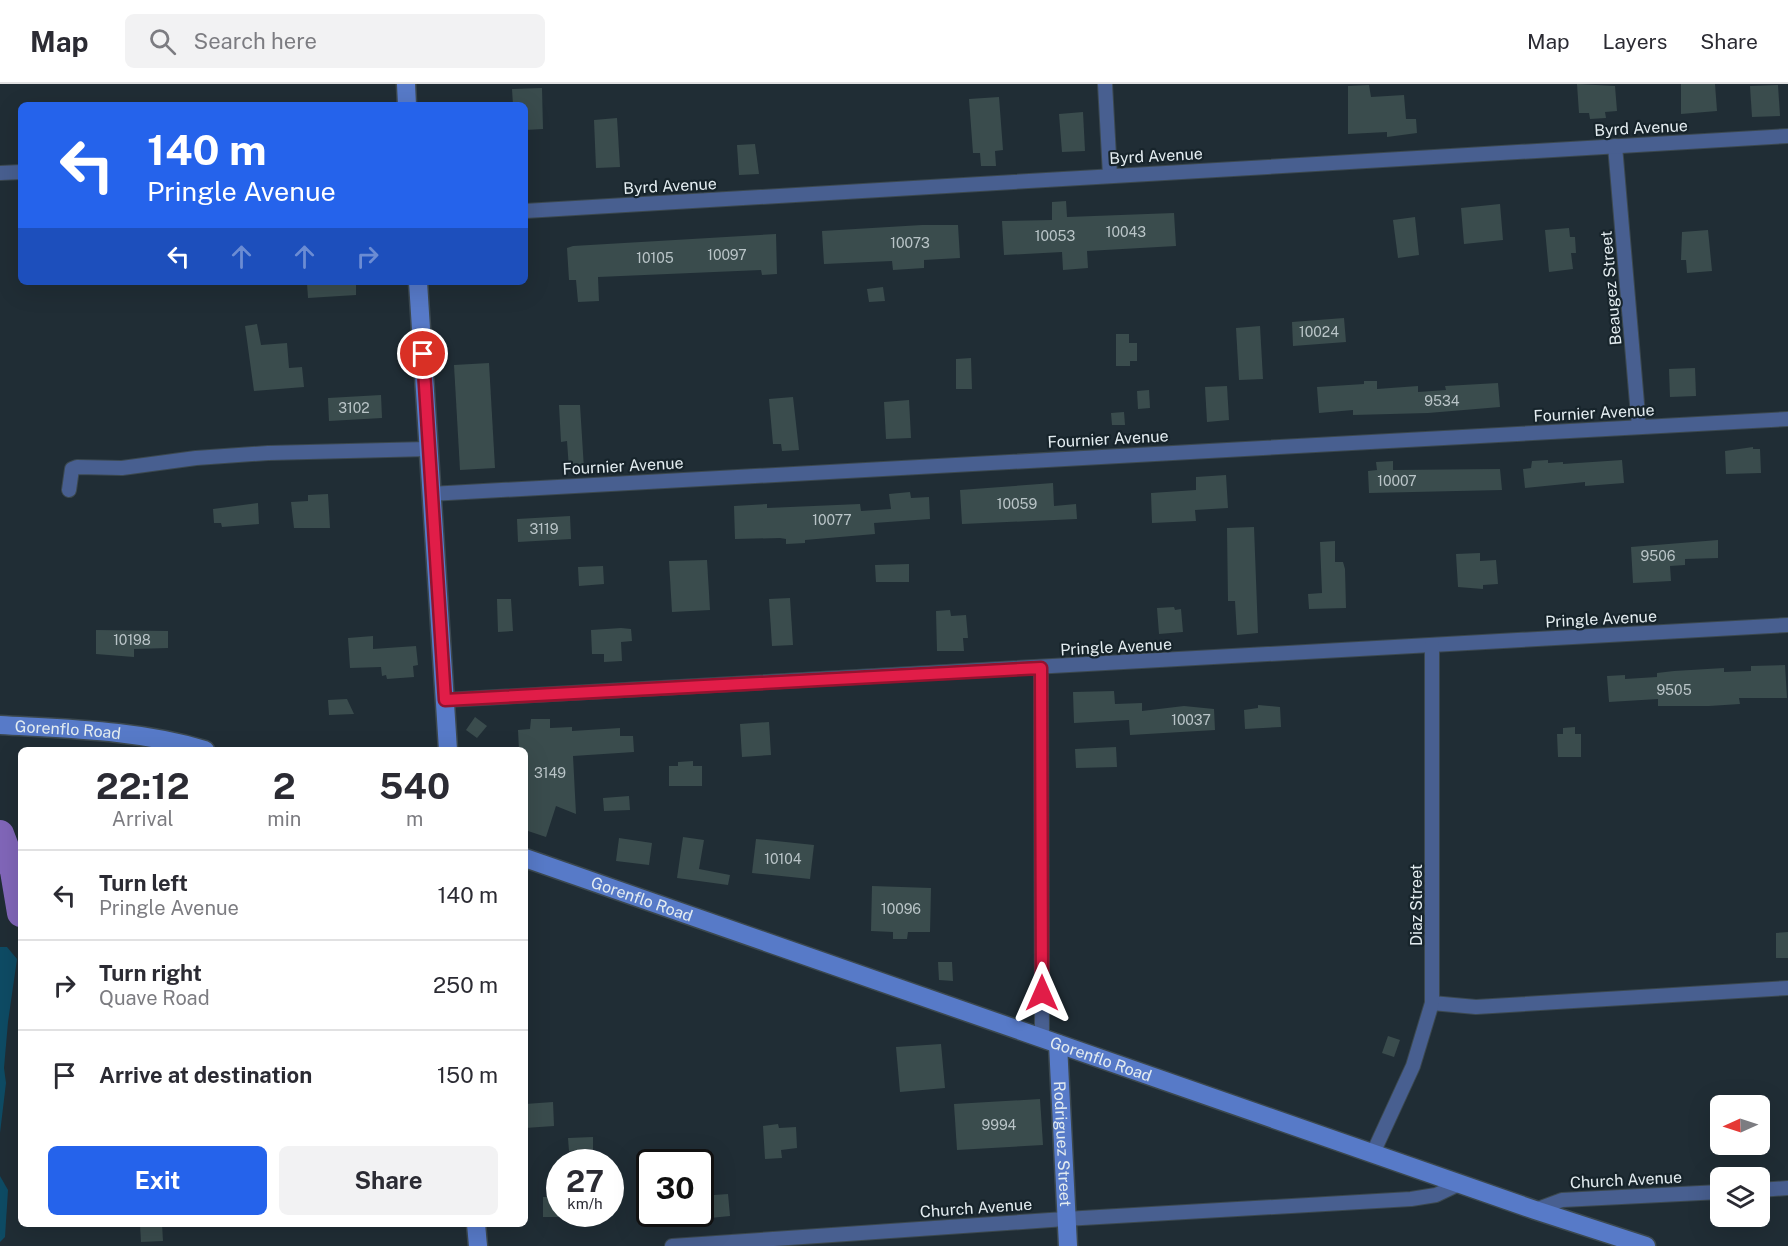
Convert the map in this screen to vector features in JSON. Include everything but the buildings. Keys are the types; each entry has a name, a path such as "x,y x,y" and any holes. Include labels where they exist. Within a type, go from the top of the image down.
{"street":[{"path":"406,84 407,102"},
{"path":"1105,84 1110,176"},
{"name":"Byrd Avenue","path":"528,211 1788,136"},
{"name":"Beaugez Street","path":"1615,146 1639,427"},
{"path":"0,173 18,172"},
{"path":"418,285 448,747"},
{"name":"Fournier Avenue","path":"430,494 1788,419"},
{"path":"69,490 70,474 72,469 77,467 122,468 196,458 268,453 428,449"},
{"name":"Pringle Avenue","path":"445,700 1788,625"},
{"name":"Diaz Street","path":"1373,1153 1413,1066 1432,1004 1432,645"},
{"name":"Rodriguez Street","path":"1041,668 1050,1041 1068,1246"},
{"name":"Gorenflo Road","path":"0,725 127,733 176,741 195,747"},
{"name":"Gorenflo Road","path":"528,859 1459,1184 1646,1246"},
{"path":"1432,1004 1476,1007 1788,988"},
{"name":"Church Avenue","path":"672,1246 1065,1219 1411,1199 1436,1195 1459,1184"},
{"path":"1770,1189 1788,1188"},
{"name":"Church Avenue","path":"1535,1210 1562,1200 1710,1193"},
{"path":"477,1227 478,1246"}],"shaded area":[{"path":"0,947 7,947 17,959 8,1022 4,1068 6,1083 0,1133"},
{"path":"0,1176 8,1190 5,1237 0,1242"}],"waterway":[{"path":"0,834 14,871 18,895"}],"route":[{"path":"423,354 430,494 445,700 1041,668 1042,993"}]}
